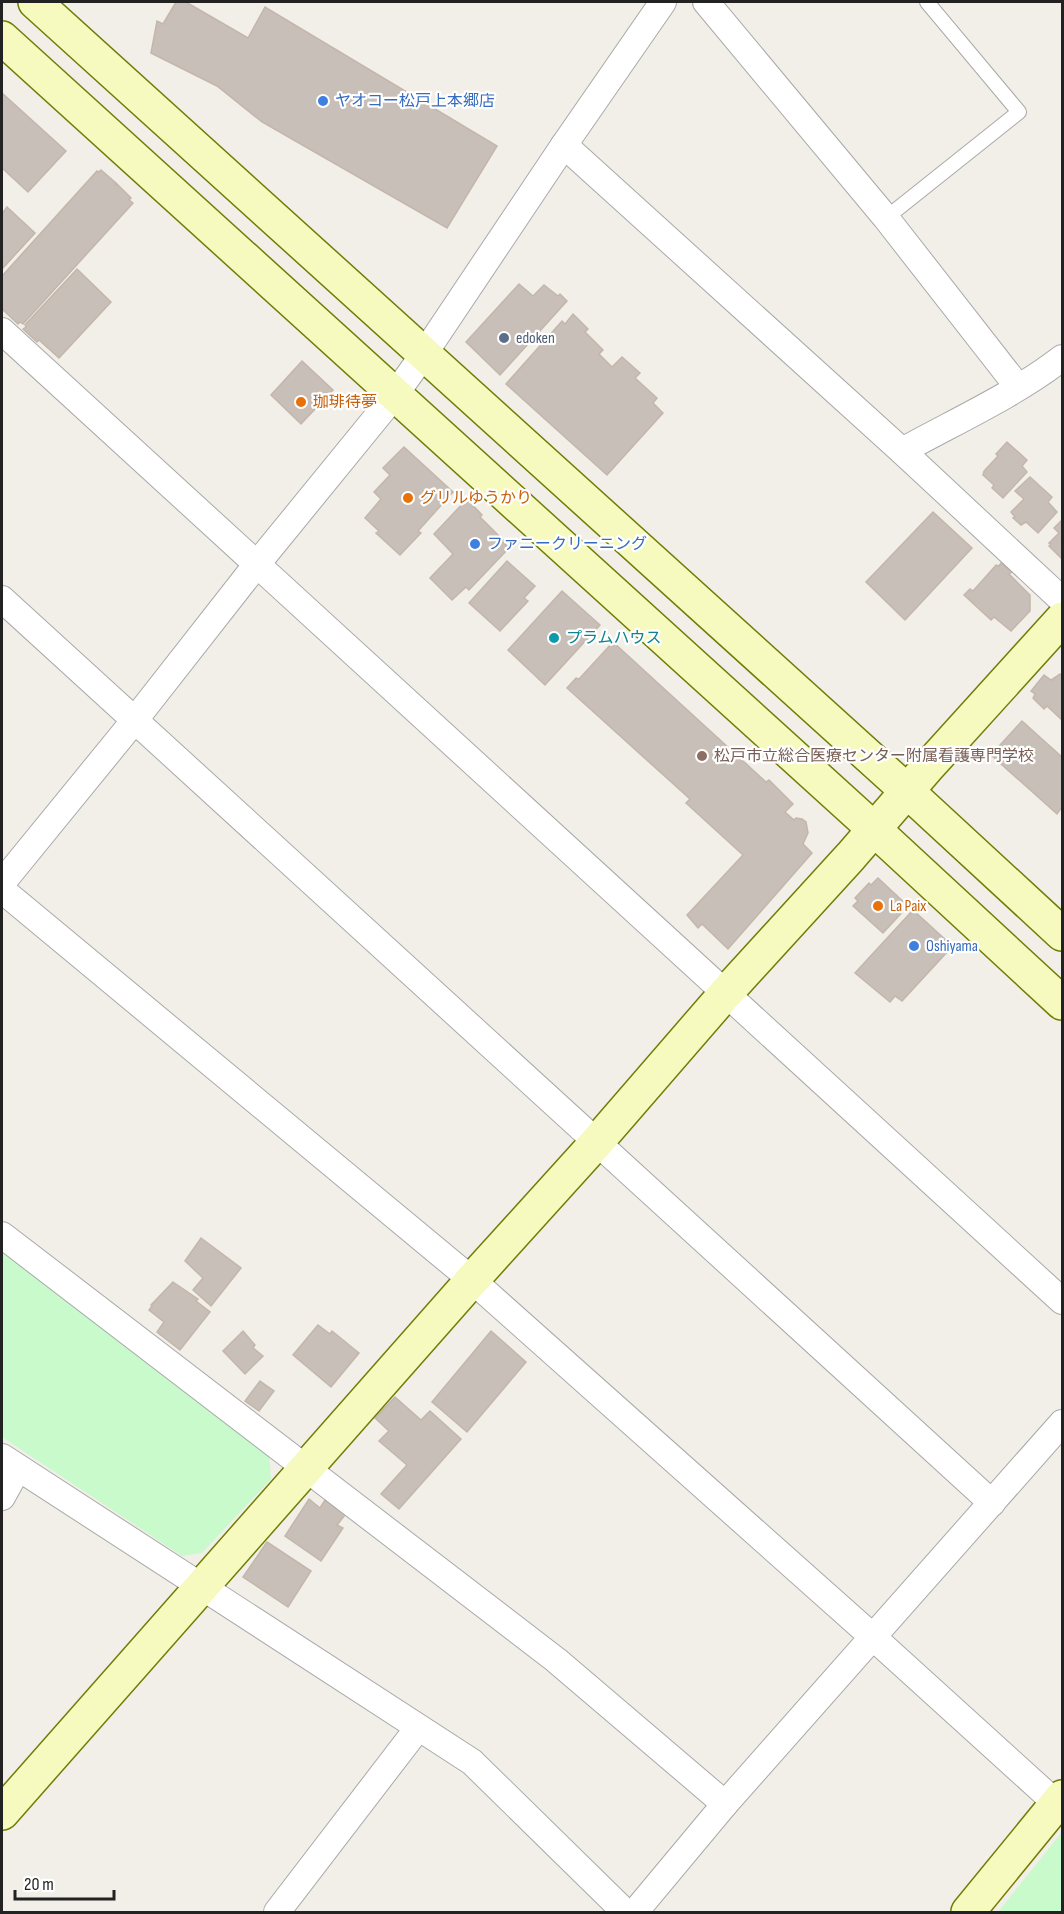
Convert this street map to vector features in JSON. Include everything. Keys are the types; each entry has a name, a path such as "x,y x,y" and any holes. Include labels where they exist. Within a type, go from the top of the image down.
{"street":[{"path":"35,2 908,791 1062,934"},
{"path":"2,883 394,396 663,2"},
{"path":"706,2 886,218 1018,387"},
{"path":"2,38 875,830 1062,1003"},
{"path":"564,145 902,451 1062,600"},
{"path":"2,330 1062,1301"},
{"path":"902,451 1046,371 1062,358"},
{"path":"2,599 992,1503"},
{"path":"2,1813 201,1585 596,1143 725,994 875,830 1062,619"},
{"path":"2,890 472,1280 874,1638 1060,1800 968,1912"},
{"path":"2,1235 556,1660 725,1804"},
{"path":"635,1912 725,1804 1062,1423"},
{"path":"2,1497 10,1462 472,1762 625,1912"},
{"path":"277,1912 418,1728"}],"lane":[{"path":"886,218 1019,112 927,2"}],"green space":[{"path":"2,1249 269,1453 271,1479 202,1553 182,1556 2,1437"},
{"path":"1062,1832 1062,1912 998,1912"}],"building":[{"path":"176,2 186,2 248,38 265,7 497,146 447,228 262,122 217,86 151,53 157,21 163,24"},
{"path":"2,93 66,151 28,192 2,168"},
{"path":"101,170 116,183 115,186 117,184 131,198 129,200 133,203 23,324 20,322 18,324 2,309 2,276 97,171"},
{"path":"7,207 35,233 2,269 2,214"},
{"path":"77,269 111,302 59,358 23,329"},
{"path":"519,284 533,296 544,285 567,301 500,375 466,342"},
{"path":"573,314 588,329 585,332 603,350 599,354 612,367 622,357 640,373 635,378 657,398 653,403 663,413 607,475 506,384 562,321 565,324"},
{"path":"302,361 333,390 301,424 271,395"},
{"path":"1007,442 1027,460 1022,466 1027,472 1003,498 983,475 998,456 996,454"},
{"path":"404,447 453,492 418,531 421,533 400,555 376,533 379,531 365,518 381,499 374,492 390,475 383,468"},
{"path":"1030,477 1052,497 1048,502 1057,512 1038,533 1026,522 1021,525 1013,518 1015,517 1011,512 1024,499 1015,491"},
{"path":"467,499 482,515 480,517 509,548 469,590 466,587 452,600 430,578 453,554 434,534"},
{"path":"933,512 972,548 905,620 866,582"},
{"path":"1062,520 1062,559 1049,546 1051,544 1049,543 1059,533 1054,528"},
{"path":"507,561 535,586 524,598 528,601 500,631 469,603"},
{"path":"1001,563 1012,572 1009,574 1030,595 1030,611 1011,631 994,617 991,620 964,595 970,589 973,591 996,565 999,566"},
{"name":"プラムハウス","path":"562,591 600,625 545,685 508,650"},
{"path":"613,642 766,782 769,780 793,804 785,812 794,820 802,819 806,822 808,833 803,844 812,853 728,949 702,924 698,928 687,915 743,855 686,803 690,799 567,688 576,678 579,679"},
{"path":"1060,674 1062,676 1062,720 1047,706 1044,709 1033,698 1035,694 1031,691 1044,675 1051,680"},
{"path":"1022,721 1062,757 1062,807 1057,814 991,755"},
{"path":"878,878 908,906 883,933 853,906 858,901 855,898 869,883 871,885"},
{"path":"913,910 947,941 944,945 949,950 902,1001 895,996 890,1002 855,973"},
{"path":"201,1238 241,1268 211,1306 193,1290 203,1278 185,1261"},
{"path":"173,1282 198,1299 196,1301 210,1312 180,1350 157,1332 164,1322 149,1310"},
{"path":"318,1325 330,1334 332,1331 359,1353 331,1387 293,1355"},
{"path":"243,1331 255,1345 253,1348 263,1356 245,1374 223,1351"},
{"path":"491,1331 526,1362 467,1432 432,1402"},
{"path":"260,1381 274,1391 259,1411 245,1401"},
{"path":"395,1397 421,1420 430,1411 461,1439 399,1509 381,1494 407,1465 379,1441 389,1431 375,1418"},
{"path":"309,1499 320,1508 325,1500 345,1515 337,1525 343,1528 321,1561 285,1536"},
{"path":"267,1542 311,1571 288,1607 243,1577"}],"place":[{"name":"ヤオコー松戸上本郷店","path":"323,101"},
{"name":"edoken","path":"504,338"},
{"name":"珈琲待夢","path":"301,402"},
{"name":"グリルゆうかり","path":"408,498"},
{"name":"ファニークリーニング","path":"475,544"},
{"name":"プラムハウス","path":"554,638"},
{"name":"松戸市立総合医療センター附属看護専門学校","path":"702,756"},
{"name":"La Paix","path":"878,906"},
{"name":"Oshiyama","path":"914,946"}]}
